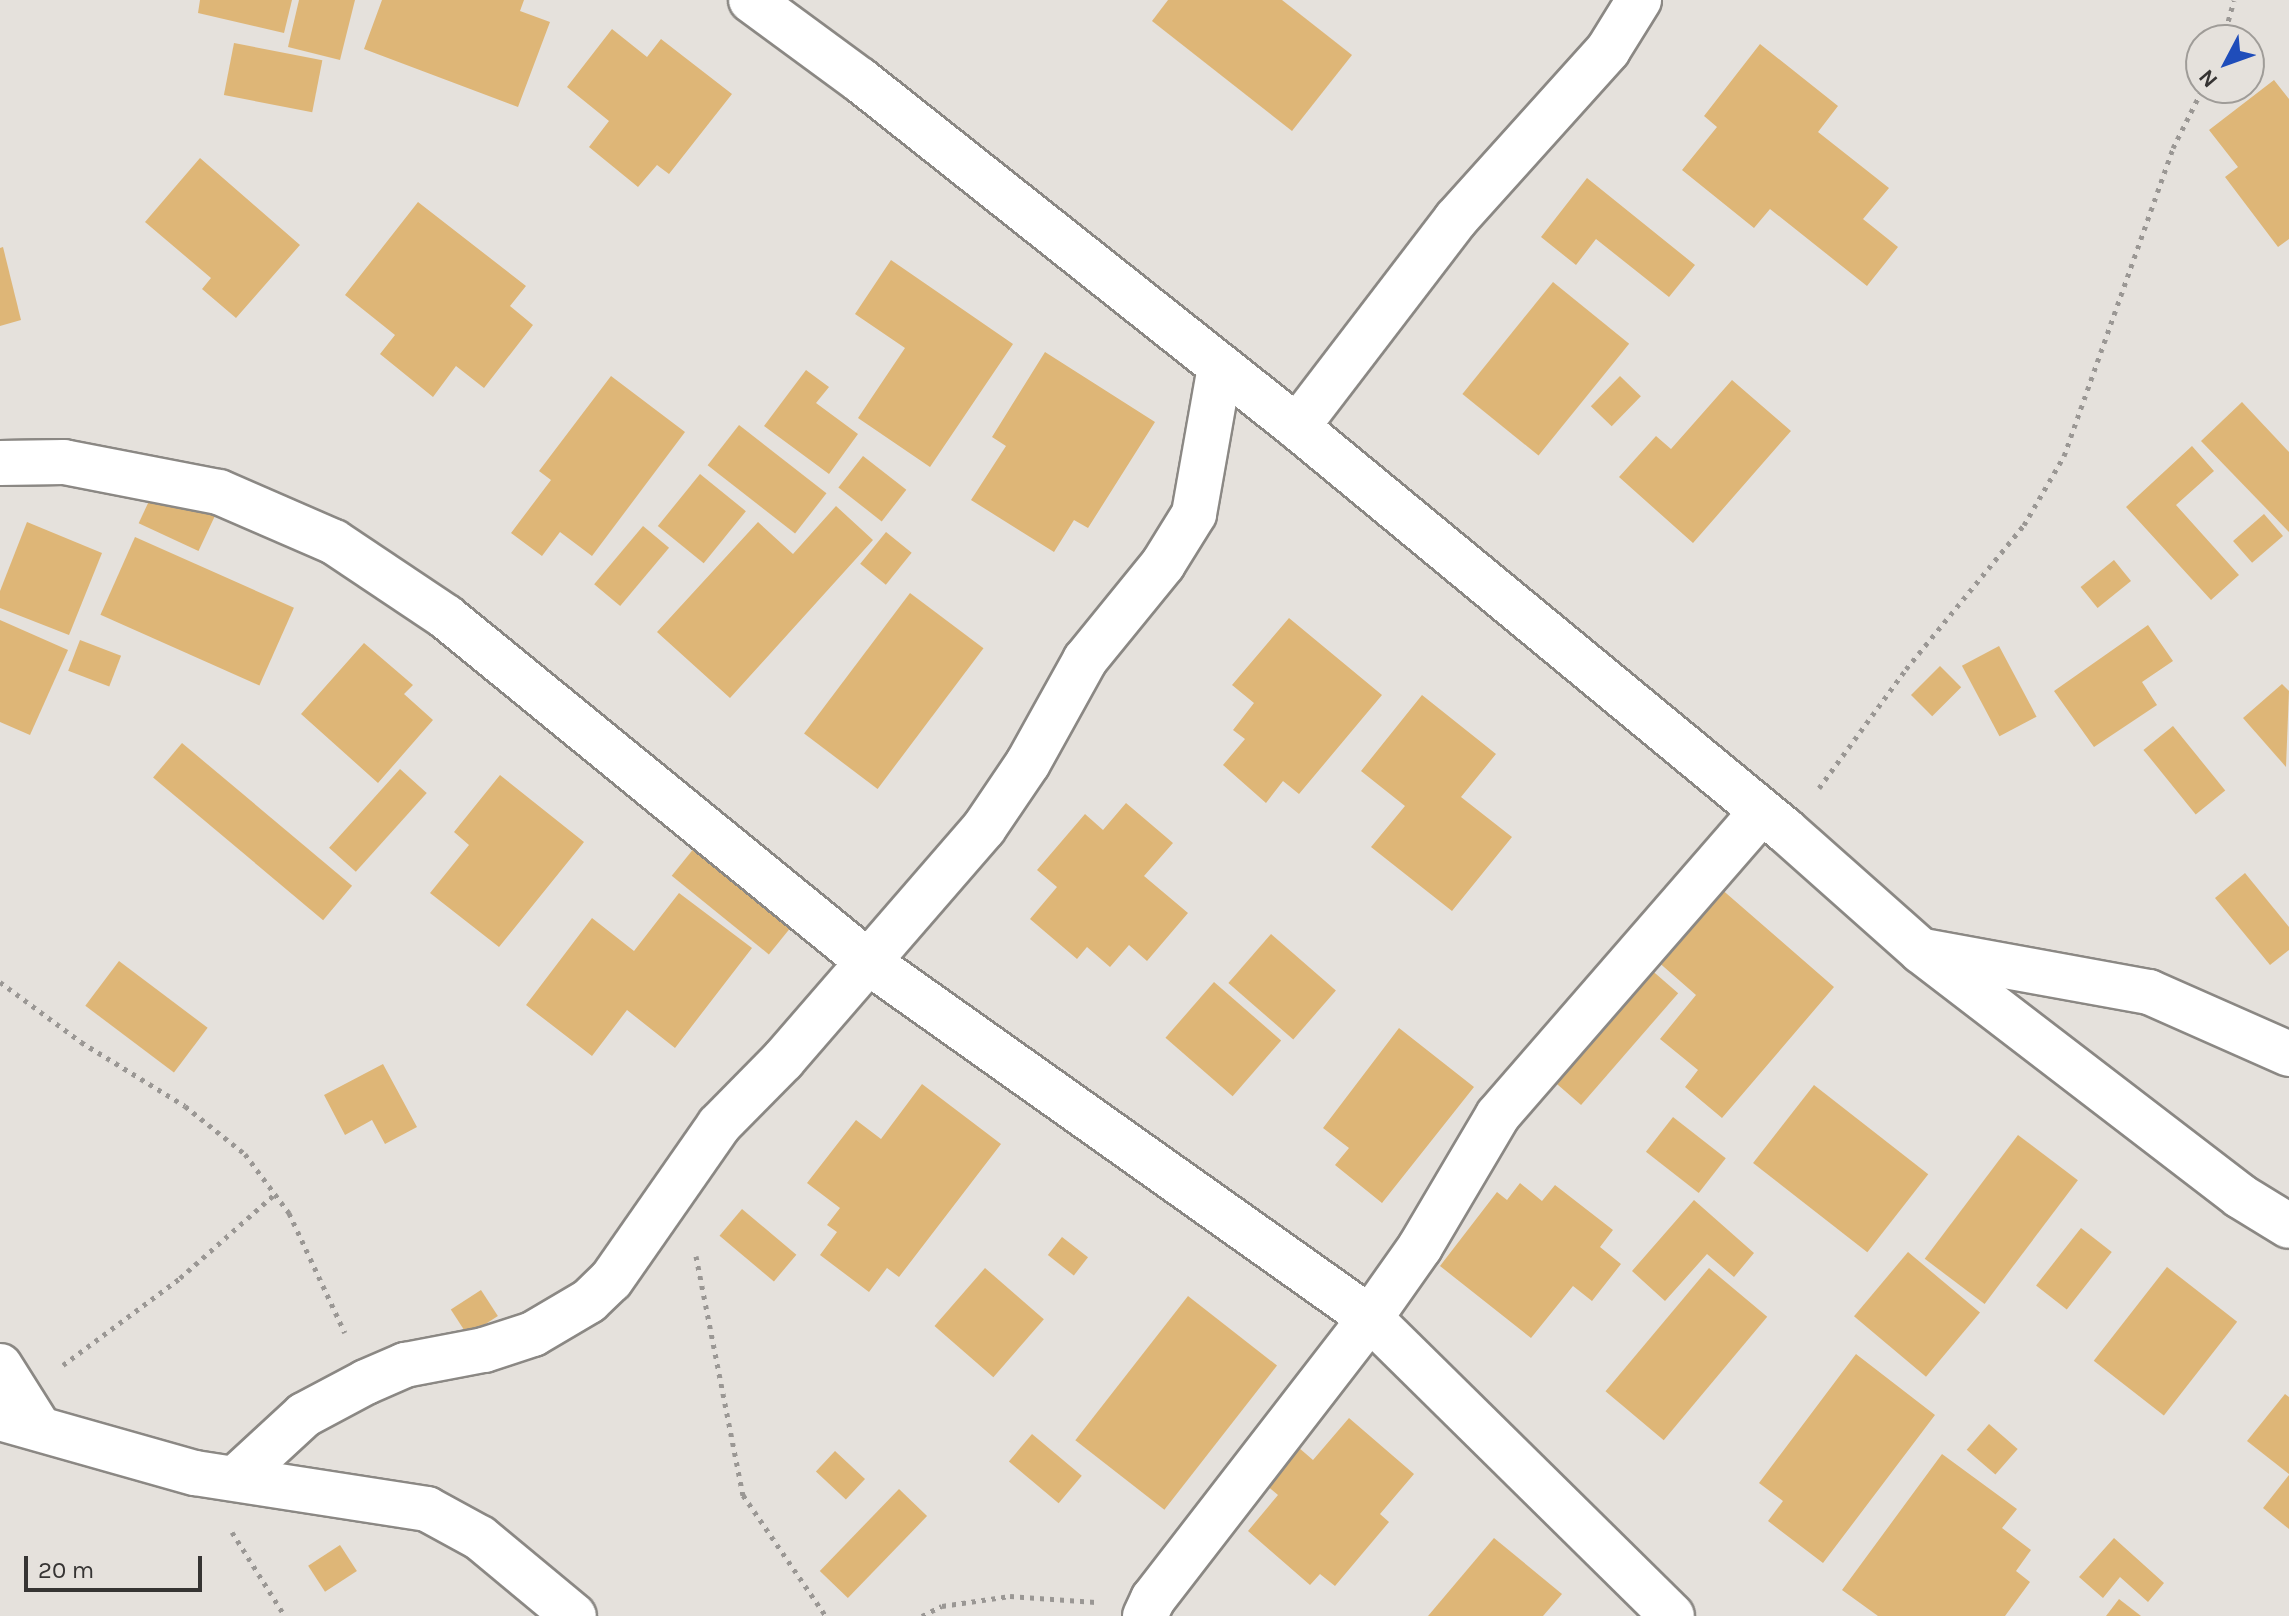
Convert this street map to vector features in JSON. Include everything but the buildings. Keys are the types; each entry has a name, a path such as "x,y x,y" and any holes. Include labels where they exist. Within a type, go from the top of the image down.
{"street":[{"path":"751,0 860,80 1297,427 1773,822 1921,951 2240,1196 2289,1226"},
{"path":"1297,427 1456,219 1608,50 1639,0"},
{"path":"238,1476 304,1415 366,1382 405,1365 484,1350 533,1334 589,1301 611,1280 719,1125 783,1060 993,816 1085,660 1163,564 1194,514 1220,367"},
{"path":"0,463 64,462 219,492 334,542 446,617 867,961 1370,1318 1672,1616"},
{"path":"1149,1607 1370,1318 1420,1247 1498,1115 1773,822"},
{"path":"1921,951 2149,992 2289,1054"},
{"path":"15,1403 195,1473 238,1476 427,1509 480,1538 574,1616"}],"path":[{"path":"2227,24 2234,0"},
{"path":"1773,822 1906,669 2024,525 2064,456 2173,148 2195,104"},
{"path":"0,982 81,1042 218,1130 276,1193 366,1382"},
{"path":"15,1403 180,1278 276,1193"},
{"path":"696,1250 743,1495 826,1616"},
{"path":"195,1473 285,1616"},
{"path":"922,1616 942,1606 1010,1596 1149,1607"}]}
